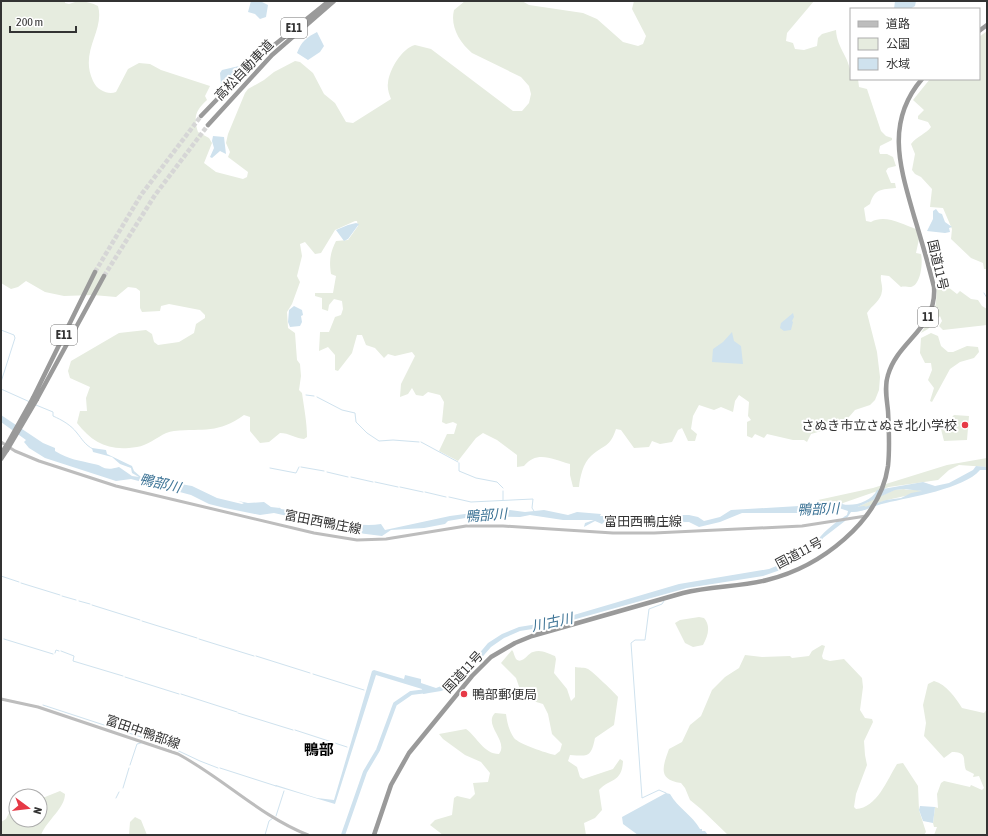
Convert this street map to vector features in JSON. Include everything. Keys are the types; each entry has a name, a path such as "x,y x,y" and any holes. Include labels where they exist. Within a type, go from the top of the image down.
{"highway":[{"name":"高松自動車道","path":"208,125 272,55 329,1"},
{"name":"高松自動車道","path":"201,116 267,50 334,1"},
{"name":"国道11号","path":"374,835 391,785 409,753 472,676 499,652 532,636 683,593 719,586 752,583 777,577 795,570 819,557 859,525 869,514 884,484 889,448 886,391 887,377 896,359 927,320 934,301 934,287 901,167 898,146 904,111 913,92 921,80"},
{"name":"E11","path":"35,399 95,272"},
{"name":"E11","path":"1,459 104,276"},
{"name":"E11","path":"1,453 6,449"}],"main road":[{"name":"富田西鴨庄線","path":"1,442 15,451 39,461 116,486 314,532 357,540 386,539 466,526 503,526 613,533 654,533 802,526 869,514"},
{"path":"857,517 861,521 859,525"},
{"name":"富田中鴨部線","path":"1,699 38,707 178,754 195,763 282,823 308,835"}],"green space":[{"path":"1,1 65,1 65,3 69,4 84,2 98,6 98,24 90,51 89,70 95,85 105,92 116,92 128,69 139,63 150,64 161,70 210,86 205,96 207,100 196,114 198,132 209,138 212,143 204,163 216,172 243,179 247,177 248,172 228,157 230,152 226,143 228,134 245,93 248,89 264,80 274,72 295,61 300,62 313,73 324,94 335,103 346,122 353,123 391,99 388,87 391,72 397,60 405,50 415,45 431,49 513,111 522,111 529,103 531,94 529,86 521,77 472,53 460,39 453,22 453,16 454,10 465,1 522,1 529,5 583,13 597,19 623,42 638,46 643,44 646,36 632,9 634,1 814,1 787,33 786,41 793,43 795,49 804,50 817,46 818,38 822,34 836,30 839,43 849,65 850,80 858,80 859,87 867,89 881,131 886,136 892,138 892,140 880,146 879,151 880,154 887,154 893,157 896,166 888,168 886,171 891,183 895,183 896,188 876,192 870,204 864,208 866,221 871,222 888,219 916,229 919,239 916,253 921,254 922,262 919,278 911,287 901,287 889,276 881,275 881,294 867,313 877,352 880,377 879,390 875,400 870,405 855,410 842,425 811,434 807,442 804,440 793,440 767,434 764,438 755,434 752,438 747,436 747,422 751,420 748,416 749,402 739,395 735,401 733,412 721,407 714,410 699,405 693,416 691,429 697,434 695,441 688,441 682,428 678,430 672,442 660,444 652,441 649,447 634,448 621,430 616,429 609,443 591,456 586,462 581,475 579,487 573,487 570,475 570,464 551,458 540,457 534,458 524,466 517,467 517,455 497,440 483,433 476,438 458,461 439,451 447,434 454,434 457,424 453,422 446,424 442,422 444,402 440,395 428,392 423,396 416,395 412,388 408,394 400,397 401,384 415,356 412,352 395,356 388,354 384,358 375,348 366,345 362,335 357,335 352,353 338,371 335,370 335,355 328,347 319,351 320,332 329,332 335,317 341,315 343,309 342,301 334,299 329,305 328,311 322,309 322,298 315,296 315,293 333,293 336,276 331,274 330,261 332,249 336,241 348,240 358,226 357,221 335,230 321,253 315,254 305,242 300,244 302,256 297,276 300,282 292,304 287,312 288,328 295,333 297,360 300,364 301,376 299,390 302,393 307,437 304,439 280,433 269,442 260,443 250,431 250,417 244,415 235,421 218,428 170,432 139,447 121,448 106,446 100,443 88,435 77,423 80,411 87,411 86,398 90,387 70,378 68,371 71,361 119,333 146,330 152,334 154,342 158,345 179,342 194,333 196,324 205,318 205,315 200,310 169,304 161,306 160,311 142,312 140,308 140,291 136,288 128,287 116,297 93,295 64,296 45,292 26,281 18,287 11,289 1,283"},
{"path":"987,31 987,269 984,269 983,263 971,258 951,239 952,229 943,208 930,207 932,189 912,170 915,154 911,144 931,127 928,122 918,119 918,116 924,110 913,100 929,80 980,80 980,36"},
{"path":"942,279 948,287 957,294 960,291 971,299 978,300 982,306 987,309 987,325 943,330 939,326 942,321 940,316 928,329 921,333 936,305 936,283"},
{"path":"931,333 938,336 941,346 948,352 953,352 967,346 978,347 979,352 974,358 960,362 950,369 932,402 930,401 934,388 928,380 932,370 931,363 925,363 920,353 921,338"},
{"path":"954,415 969,416 967,440 944,441 941,429"},
{"path":"987,458 987,467 959,465 949,470 938,480 889,487 843,503 817,504 818,500 873,488 947,465"},
{"path":"894,490 918,490 922,492 887,500 865,508 851,510"},
{"path":"699,617 704,618 708,624 707,635 703,645 693,647 685,643 675,623 680,620"},
{"path":"822,645 825,646 822,656 823,659 830,661 844,659 862,678 863,687 860,710 865,718 872,719 873,722 864,741 867,765 856,794 854,807 856,809 863,807 876,799 897,764 903,763 918,786 919,810 926,832 924,835 728,835 690,800 681,783 668,779 665,775 664,766 669,749 682,742 690,725 701,716 712,690 725,677 739,668 745,655 762,657 790,656 792,658 809,656 812,651"},
{"path":"512,650 516,659 520,661 536,651 555,656 554,673 567,689 571,701 575,697 575,667 590,670 618,697 614,725 595,738 592,749 588,754 581,756 570,755 568,761 577,767 580,777 583,779 613,769 620,759 623,761 618,777 599,790 602,810 595,818 584,823 586,835 443,835 430,825 435,820 452,815 454,798 457,796 470,799 475,794 473,783 488,782 490,773 481,762 465,755 443,739 439,734 466,729 485,748 499,754 501,744 492,723 492,718 495,713 506,714 514,738 521,743 555,755 560,751 562,744 552,734 548,714 543,704 523,698 516,678 501,663"},
{"path":"934,681 947,688 962,708 984,713 987,709 987,835 934,835 937,827 934,827 933,823 935,807 938,808 937,794 941,783 944,781 970,787 971,785 982,790 984,788 979,776 973,777 974,774 966,770 963,755 957,752 952,752 944,758 924,736 926,723 923,705 928,684"},
{"path":"60,791 65,794 62,804 48,823 48,796"},
{"path":"8,815 8,828 45,828 41,835 1,835 1,822 6,819"},
{"path":"135,817 141,820 147,835 129,835 130,822"}],"water":[{"path":"251,1 260,1 268,5 266,17 260,19 255,14 248,12"},
{"path":"895,1 916,1 915,6 912,8 894,8"},
{"path":"317,32 324,46 320,52 308,60 297,53 305,40"},
{"path":"239,66 244,67 246,73 230,89 221,85 220,73 222,70"},
{"path":"213,136 224,137 226,154 220,151 212,158 210,157 214,148 212,141"},
{"path":"936,209 942,214 945,222 952,227 949,228 950,232 945,233 927,231 933,219 933,211"},
{"path":"356,223 359,224 348,239 344,241 336,230"},
{"path":"294,306 302,310 302,322 300,326 290,327 288,322 289,310"},
{"path":"793,313 794,317 791,330 784,331 780,328 781,323"},
{"path":"732,332 734,341 741,346 743,364 712,362 713,349 723,342"},
{"path":"1,415 43,443 55,448 55,451 65,456 106,469 119,467 132,476 139,477 132,473 131,468 120,464 112,457 93,452 92,448 106,450 107,454 132,466 134,471 141,477 192,486 217,498 242,504 244,503 238,501 248,503 264,502 271,507 280,508 277,504 281,509 299,512 313,520 317,518 312,514 355,524 381,524 385,530 450,516 502,509 525,512 544,510 568,515 577,512 601,514 600,516 689,515 698,517 704,521 720,517 731,510 799,506 804,508 814,505 843,503 842,504 851,505 861,503 871,498 877,490 923,482 935,486 949,483 973,470 976,466 987,467 987,470 980,470 972,477 950,487 860,511 851,512 845,521 823,538 819,545 786,568 763,576 687,588 551,626 520,631 504,638 491,647 464,678 454,686 441,691 423,694 422,689 376,675 335,804 275,786 276,785 317,798 334,800 372,671 374,670 404,679 405,675 421,679 421,683 436,688 452,682 461,675 488,643 502,634 519,627 550,622 679,584 769,569 784,563 798,554 801,555 815,546 820,537 847,515 848,511 836,507 798,513 742,513 720,522 699,527 689,522 625,523 605,521 602,524 595,521 584,527 585,523 594,520 563,520 530,515 520,517 477,516 448,521 445,524 424,528 391,530 382,536 342,531 274,513 260,515 225,508 209,504 191,495 131,479 116,481 45,458 29,448 24,442 26,440 1,422","holes":["904,489 922,491 911,493 901,498 886,500 856,510 851,510 895,490"]},
{"path":"666,793 670,794 700,829 705,831 708,835 638,835 623,824 622,817"},
{"path":"920,806 935,807 933,823 923,821 919,810"}],"waterway":[{"path":"984,293 987,298"},
{"path":"1,330 14,335 15,338 1,382"},
{"path":"1,389 30,402"},
{"path":"306,395 314,396"},
{"path":"317,397 342,410 355,413 356,422 367,433 379,441 393,440 419,442"},
{"path":"36,405 53,412 53,416 69,425 86,444 93,449"},
{"path":"421,442 458,462"},
{"path":"459,463 459,471 476,478 497,482 503,488"},
{"path":"270,468 296,473 299,467"},
{"path":"301,467 324,471"},
{"path":"327,472 348,477"},
{"path":"351,477 373,482"},
{"path":"375,482 398,487"},
{"path":"400,487 423,492"},
{"path":"503,491 503,500"},
{"path":"425,492 446,497"},
{"path":"449,497 471,502 533,499 532,508 534,511"},
{"name":"鴨部川","path":"850,510 864,508"},
{"name":"川古川","path":"809,550 820,540"},
{"path":"1,576 19,582"},
{"path":"21,583 60,595"},
{"path":"62,596 76,600"},
{"path":"79,601 90,604"},
{"path":"664,601 662,604 649,609 645,640 635,640 631,643 642,798 659,790 666,793"},
{"path":"92,605 140,620"},
{"path":"142,621 197,638"},
{"path":"4,639 53,654"},
{"path":"199,639 254,656"},
{"path":"55,653 56,650 59,651"},
{"path":"61,651 74,656 73,661 123,676"},
{"path":"256,656 310,673"},
{"path":"313,674 364,690"},
{"path":"125,677 179,694"},
{"name":"川古川","path":"343,835 365,772 378,750 395,704 411,693 427,691"},
{"path":"181,694 237,712"},
{"path":"43,705 107,726"},
{"path":"238,713 293,730"},
{"path":"110,727 163,744"},
{"path":"295,730 347,747"},
{"path":"130,765 137,744 141,743"},
{"path":"166,745 218,768"},
{"path":"123,788 129,768"},
{"path":"220,768 276,786"},
{"path":"276,816 284,791"},
{"path":"116,798 119,792"},
{"path":"265,835 269,821 273,818"}],"tunnel":[{"path":"95,272 141,195 201,116"},
{"path":"104,276 155,195 208,125"}],"place":[{"name":"さぬき市立さぬき北小学校","path":"965,425"},
{"name":"鴨部郵便局","path":"464,694"}],"district":[{"name":"鴨部","path":"319,749"}]}
